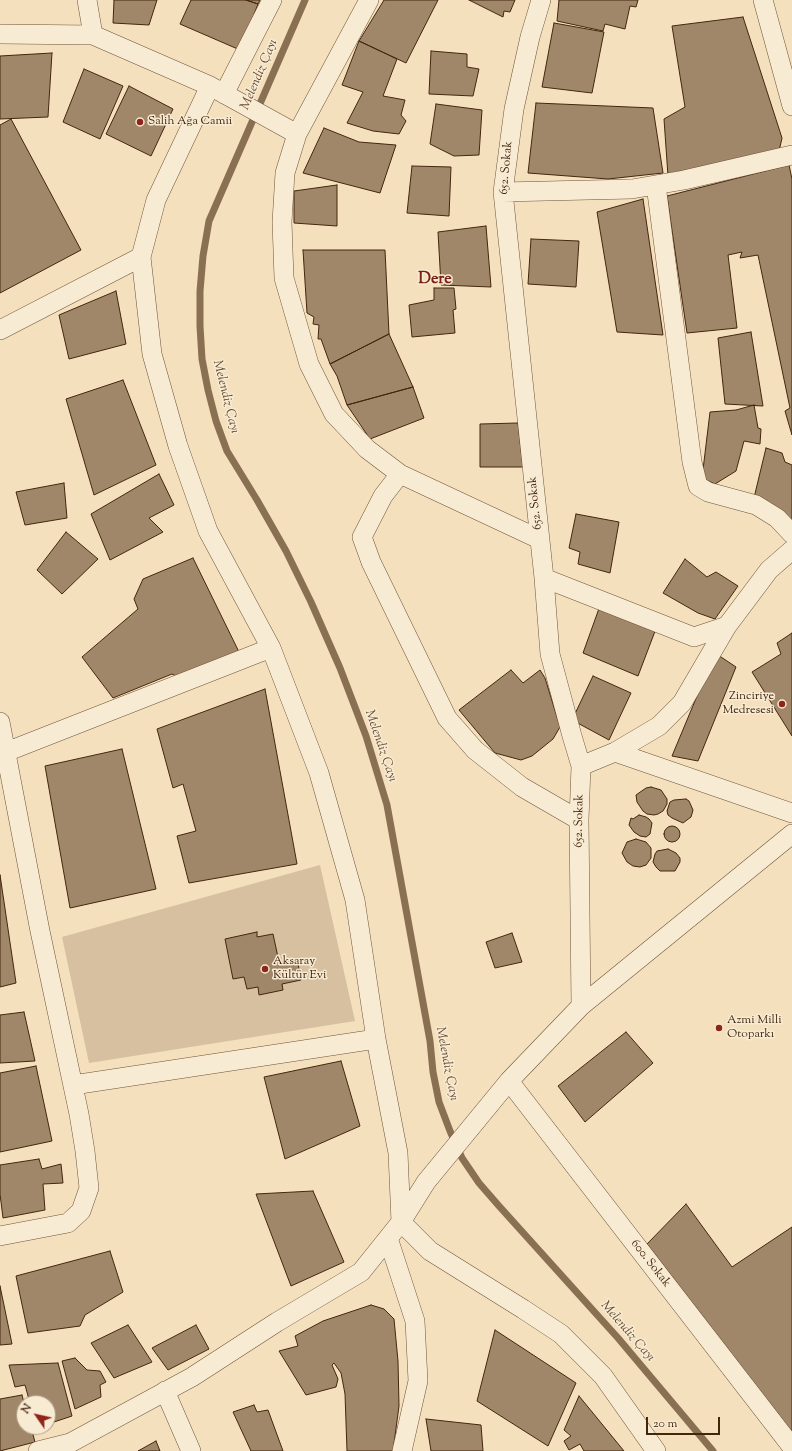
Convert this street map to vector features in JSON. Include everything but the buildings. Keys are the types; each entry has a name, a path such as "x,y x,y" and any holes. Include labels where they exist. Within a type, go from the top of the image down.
{"street":[{"path":"87,0 93,35"},
{"path":"272,0 217,90 156,200 141,257 152,354 178,446 208,531 271,648 319,773 355,900 376,1039 398,1153 401,1222 430,1251 561,1334 603,1376 656,1451"},
{"path":"369,0 297,134 285,173 282,222 284,278 309,364 334,414 367,448 400,474 539,539"},
{"name":"652. Sokak","path":"541,0 530,37 514,109 503,192 544,578 550,654 572,736 582,766 579,820 581,1006"},
{"path":"763,0 792,106"},
{"path":"0,34 93,35 217,90 297,134"},
{"path":"503,192 632,189 684,180 792,155"},
{"path":"656,185 692,462 698,486 708,492 756,505 777,518 792,534"},
{"path":"0,330 141,257"},
{"path":"400,474 382,496 362,537 371,562 446,718 475,750 522,787 579,820"},
{"path":"582,766 615,752 659,726 682,703 727,626 769,570 792,550"},
{"path":"544,578 694,637 727,626"},
{"path":"3,755 271,648"},
{"path":"0,722 3,755 86,1151 89,1188 81,1210 68,1223 0,1236"},
{"path":"615,752 792,813"},
{"path":"38,1451 70,1443 192,1377 276,1322 361,1272 401,1222 426,1182 508,1081 581,1006 792,834"},
{"path":"73,1085 376,1039"},
{"name":"600. Sokak","path":"508,1081 792,1447"},
{"path":"388,1238 415,1321 418,1381 402,1451"},
{"path":"165,1391 191,1451"}],"shaded area":[{"path":"320,865 355,1021 89,1063 62,937"}],"waterway":[{"name":"Melendiz Çayı","path":"305,0 209,221 203,256 200,291 200,326 202,359 216,421 227,451 286,551 311,602 340,668 366,736 387,805 430,1041 433,1072 439,1102 462,1158 479,1183 618,1338 713,1451"}],"place":[{"name":"Salih Ağa Camii","path":"140,122"},
{"name":"Zinciriye Medresesi","path":"782,704"},
{"name":"Aksaray Kültür Evi","path":"265,969"},
{"name":"Azmi Milli Otoparkı","path":"719,1028"}],"district":[{"name":"Dere","path":"435,280"}]}
